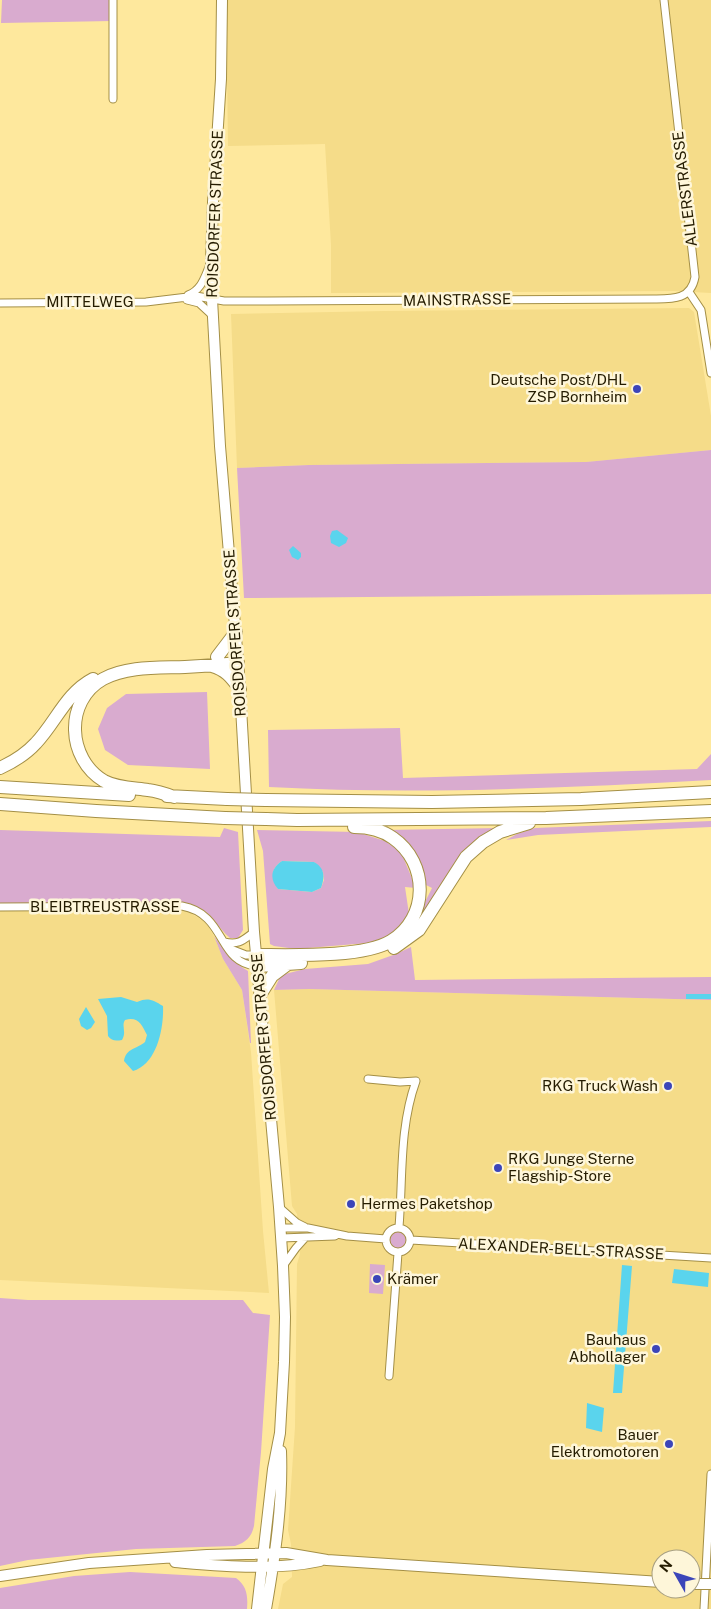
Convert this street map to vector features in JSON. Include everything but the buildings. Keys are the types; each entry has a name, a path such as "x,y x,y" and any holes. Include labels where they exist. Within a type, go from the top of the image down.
{"highway":[{"path":"213,661 236,632"},
{"path":"174,797 151,790 118,786 104,780 92,770 81,756 75,738 75,722 78,707 88,692 102,679 126,671 238,659"},
{"path":"0,768 13,762 36,743 68,698 88,681 110,670 133,664 213,661 229,675 240,689"},
{"path":"0,787 227,800 432,802 581,799 711,792"},
{"path":"0,804 225,818 297,820 546,818 711,811"},
{"path":"257,960 290,964 370,957 394,948 419,930 466,857 483,842 500,832 546,818"},
{"path":"257,960 372,949 392,940 401,933 408,925 417,908 420,892 419,876 410,856 395,840 388,835 366,827 325,825 297,820"},
{"path":"260,995 272,976 290,964"}],"main road":[{"name":"ROISDORFER STRASSE","path":"222,0 221,80 213,202 212,299 220,446 240,689 254,932 283,1266 284,1362 280,1433 282,1472 278,1533 266,1609"},
{"name":"ROISDORFER STRASSE","path":"257,1609 273,1469 280,1433"},
{"path":"0,1576 89,1563 207,1555 286,1553 327,1560 651,1581"},
{"path":"142,1560 273,1567 302,1565 327,1560"}],"street":[{"path":"113,0 113,99"},
{"name":"ALLERSTRASSE","path":"664,0 695,277 694,285 688,292"},
{"name":"MITTELWEG","path":"180,298 191,294 200,286 211,262"},
{"path":"688,292 701,310 711,373"},
{"name":"MAINSTRASSE","path":"224,301 658,299 677,298 688,292"},
{"name":"MITTELWEG","path":"0,303 146,302 196,296 224,301"},
{"name":"MITTELWEG","path":"180,298 199,303 213,317"},
{"name":"BLEIBTREUSTRASSE","path":"0,907 182,906 201,913 212,922 234,958 242,963 257,960"},
{"path":"226,945 241,942 254,932"},
{"path":"226,945 257,960"},
{"path":"368,1079 400,1082 416,1081 410,1098 405,1126 399,1227"},
{"path":"279,1207 297,1223 308,1228 347,1236"},
{"path":"399,1227 408,1231 411,1240 407,1249 398,1252 389,1248 386,1239 390,1230 399,1227"},
{"path":"280,1233 308,1228"},
{"path":"280,1233 305,1238 347,1236 386,1239"},
{"path":"283,1266 305,1238"},
{"name":"ALEXANDER-BELL-STRASSE","path":"411,1240 711,1258"},
{"path":"389,1376 398,1252"},
{"path":"704,1609 711,1474"}],"shaded area":[{"path":"2,0 111,0 112,21 1,23"},
{"path":"226,0 711,0 711,293 673,291 331,293 331,245 325,144 228,146"},
{"path":"689,308 694,312 711,416 711,450 586,462 309,465 237,468 231,314"},
{"path":"711,450 711,594 244,598 237,468 309,465 586,462"},
{"path":"207,692 210,769 128,765 105,750 98,729 107,708 126,694"},
{"path":"400,728 403,778 697,769 711,754 711,780 545,788 435,790 269,787 268,730"},
{"path":"711,821 711,827 538,835 506,840 535,828"},
{"path":"224,828 238,832 243,930 238,938 230,938 200,908 182,903 0,903 0,830 220,837"},
{"path":"500,828 472,844 448,873 421,919 417,918 432,888 424,884 386,830"},
{"path":"257,830 357,832 385,841 401,852 416,888 405,887 409,914 391,935 368,943 296,949 274,946 270,944 263,851","holes":["282,861 314,862 323,872 324,880 321,888 312,892 278,889 273,874 278,864"]},
{"path":"0,903 182,903 197,906 192,914 205,922 214,936 223,959 242,990 251,1052 269,1293 0,1280"},
{"path":"214,936 233,960 248,971 251,1043 242,990 223,959"},
{"path":"411,947 415,980 711,977 711,1000 309,989 274,990 281,975 305,969 368,964"},
{"path":"309,989 711,1000 711,1609 278,1609 283,1584 292,1577 291,1544 288,1530 295,1427 297,1264 300,1254 297,1214 292,1206 274,990"},
{"path":"398,1231 404,1234 407,1240 404,1246 398,1249 392,1246 389,1240 392,1234"},
{"name":"Krämer","path":"370,1264 385,1265 383,1294 369,1293"},
{"path":"0,1298 28,1300 243,1300 253,1313 270,1315 254,1526 248,1539 235,1546 136,1549 28,1560 0,1566"},
{"path":"130,1572 236,1578 246,1592 247,1609 0,1609 0,1588 74,1576"}],"water":[{"path":"337,530 348,538 346,543 339,547 331,543 330,536 332,531"},
{"path":"293,546 301,553 301,557 298,560 292,557 289,550"},
{"path":"282,861 314,862 318,864 323,873 321,888 312,892 278,889 273,881 272,874 275,867"},
{"path":"686,994 711,994 711,999 686,999"},
{"path":"121,997 137,1002 150,1000 163,1006 160,1034 153,1053 148,1061 133,1071 124,1061 125,1057 129,1051 145,1042 147,1035 139,1022 129,1019 124,1022 122,1040 111,1039 108,1036 107,1016 98,999"},
{"path":"86,1007 95,1022 87,1030 81,1026 79,1019"},
{"path":"622,1265 632,1266 622,1393 613,1393"},
{"path":"674,1269 709,1273 708,1287 672,1283"},
{"path":"587,1403 604,1408 602,1432 586,1428"}],"place":[{"name":"Deutsche Post/DHL ZSP Bornheim","path":"637,389"},
{"name":"RKG Truck Wash","path":"668,1086"},
{"name":"RKG Junge Sterne Flagship-Store","path":"498,1168"},
{"name":"Hermes Paketshop","path":"351,1204"},
{"name":"Krämer","path":"377,1279"},
{"name":"Bauhaus Abhollager","path":"656,1349"},
{"name":"Bauer Elektromotoren","path":"669,1444"}]}
